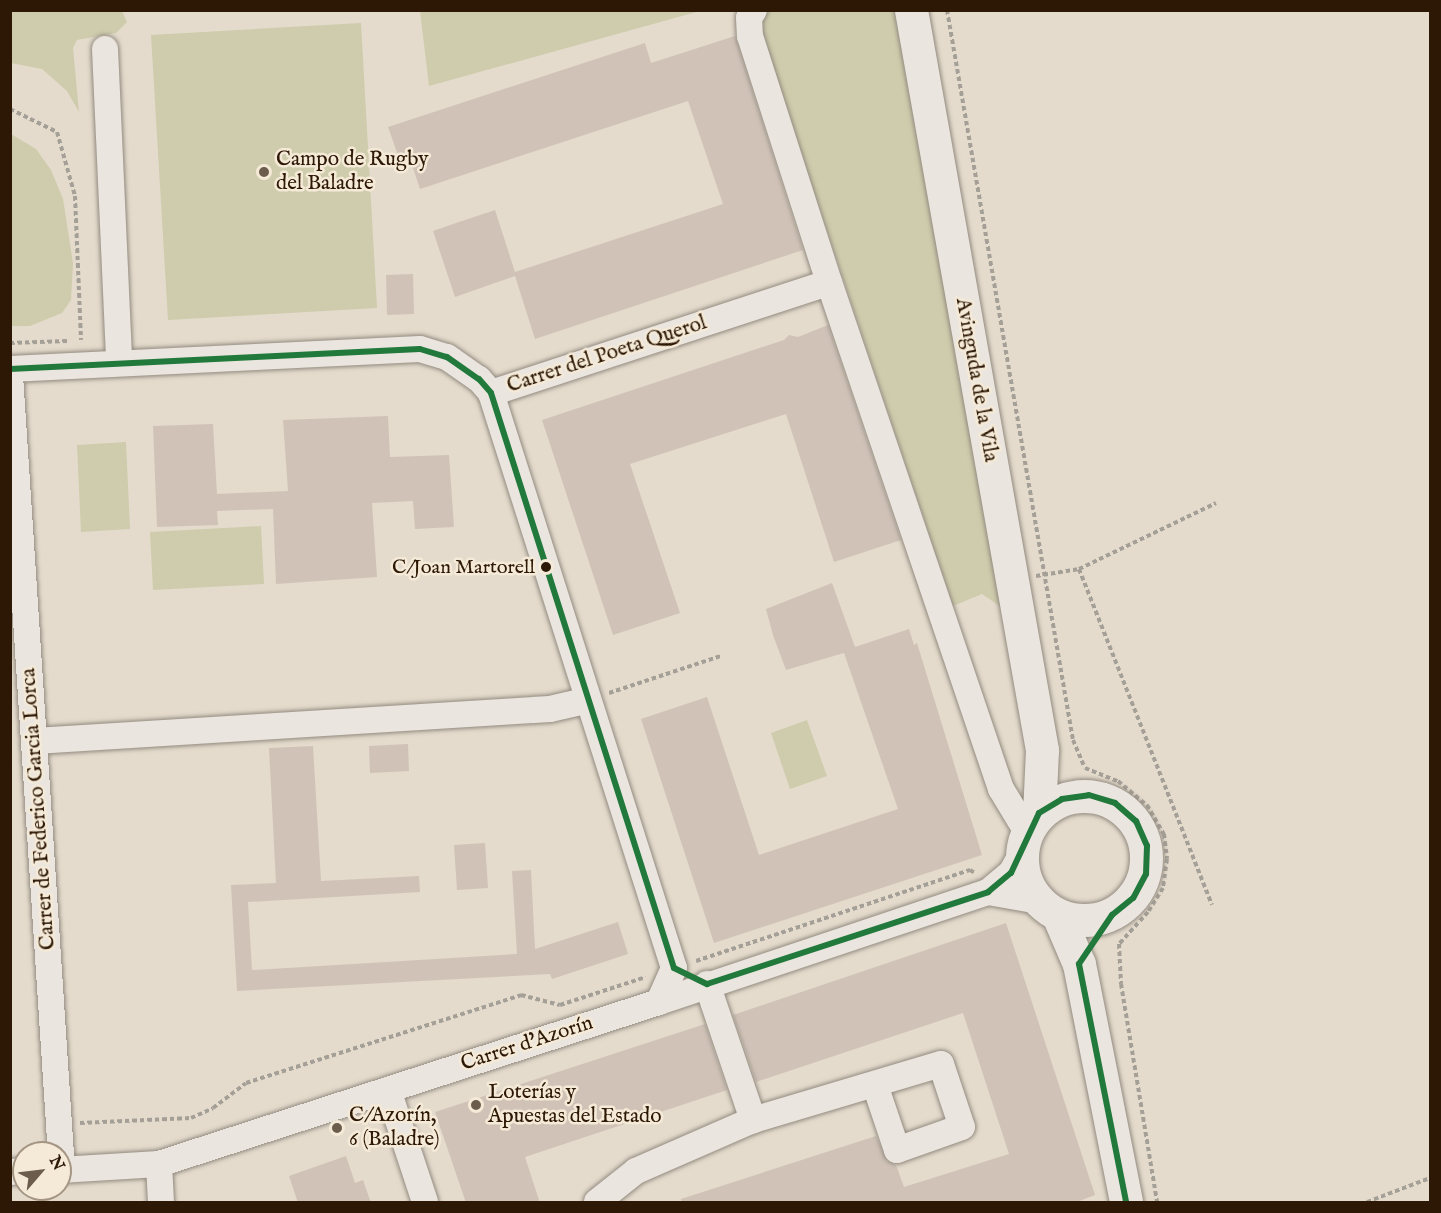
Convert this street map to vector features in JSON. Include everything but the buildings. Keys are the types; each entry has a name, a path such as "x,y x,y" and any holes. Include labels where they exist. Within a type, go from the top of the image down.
{"street":[{"path":"754,10 749,18 750,36 829,282 1001,789 1029,833 1025,879 1048,908 1079,964 1131,1201"},
{"name":"Avinguda de la Vila","path":"911,10 1042,750 1029,833"},
{"path":"105,49 119,363"},
{"name":"Carrer del Poeta Querol","path":"10,369 420,349 447,357 479,379 491,393 818,286"},
{"name":"Carrer de Federico Garcia Lorca","path":"10,375 59,1141"},
{"path":"491,393 674,968 659,1002"},
{"path":"35,741 550,709 588,700"},
{"path":"1042,750 1089,795"},
{"path":"1029,833 1062,799 1089,795 1115,803 1136,821 1147,846 1146,874 1133,898 1112,915 1079,964"},
{"name":"Carrer d'Azorín","path":"72,1169 159,1164 659,1002 707,984 988,892 1011,873 1029,833"},
{"name":"Carrer d'Azorín","path":"988,892 1048,908"},
{"path":"1048,908 1085,921 1112,915"},
{"path":"674,968 707,984 753,1120"},
{"path":"597,1203 636,1171 753,1120 875,1085"},
{"path":"388,1090 425,1203"},
{"path":"159,1164 161,1203"}],"path":[{"path":"947,10 1073,740 1085,768 1118,781 1147,805 1164,834 1167,859 1163,888 1148,912 1119,944 1131,1201"},
{"path":"10,109 57,132 75,196 81,340"},
{"path":"1011,578 1079,569 1216,503"},
{"path":"1079,569 1212,905"},
{"path":"588,700 720,656"},
{"path":"1367,1203 1431,1178"}],"shaded area":[{"path":"420,10 700,11 429,86"},
{"path":"10,11 122,11 127,22 116,33 77,40 73,48 79,112 67,91 42,69 11,63"},
{"path":"769,11 895,11 1001,607 982,594 953,606 759,28 762,13"},
{"name":"Campo de Rugby del Baladre","path":"361,23 377,308 168,320 151,35"},
{"path":"11,134 36,149 51,170 63,199 73,263 71,300 62,313 30,326 11,326"},
{"path":"126,442 130,529 81,532 77,445"},
{"path":"261,526 264,584 153,590 150,532"},
{"path":"807,720 827,776 790,789 771,733"}],"transit line":[{"path":"10,369 420,349 447,357 479,379 491,393 674,968 707,984 988,892 1011,873 1039,813 1062,799 1089,795 1115,803 1136,821 1147,846 1146,874 1133,898 1112,915 1079,964 1126,1202"}],"place":[{"name":"Campo de Rugby del Baladre","path":"264,172"},
{"name":"C/Joan Martorell","path":"546,567"},
{"name":"Loterías y Apuestas del Estado","path":"476,1105"},
{"name":"C/Azorín, 6 (Baladre)","path":"337,1128"}]}
